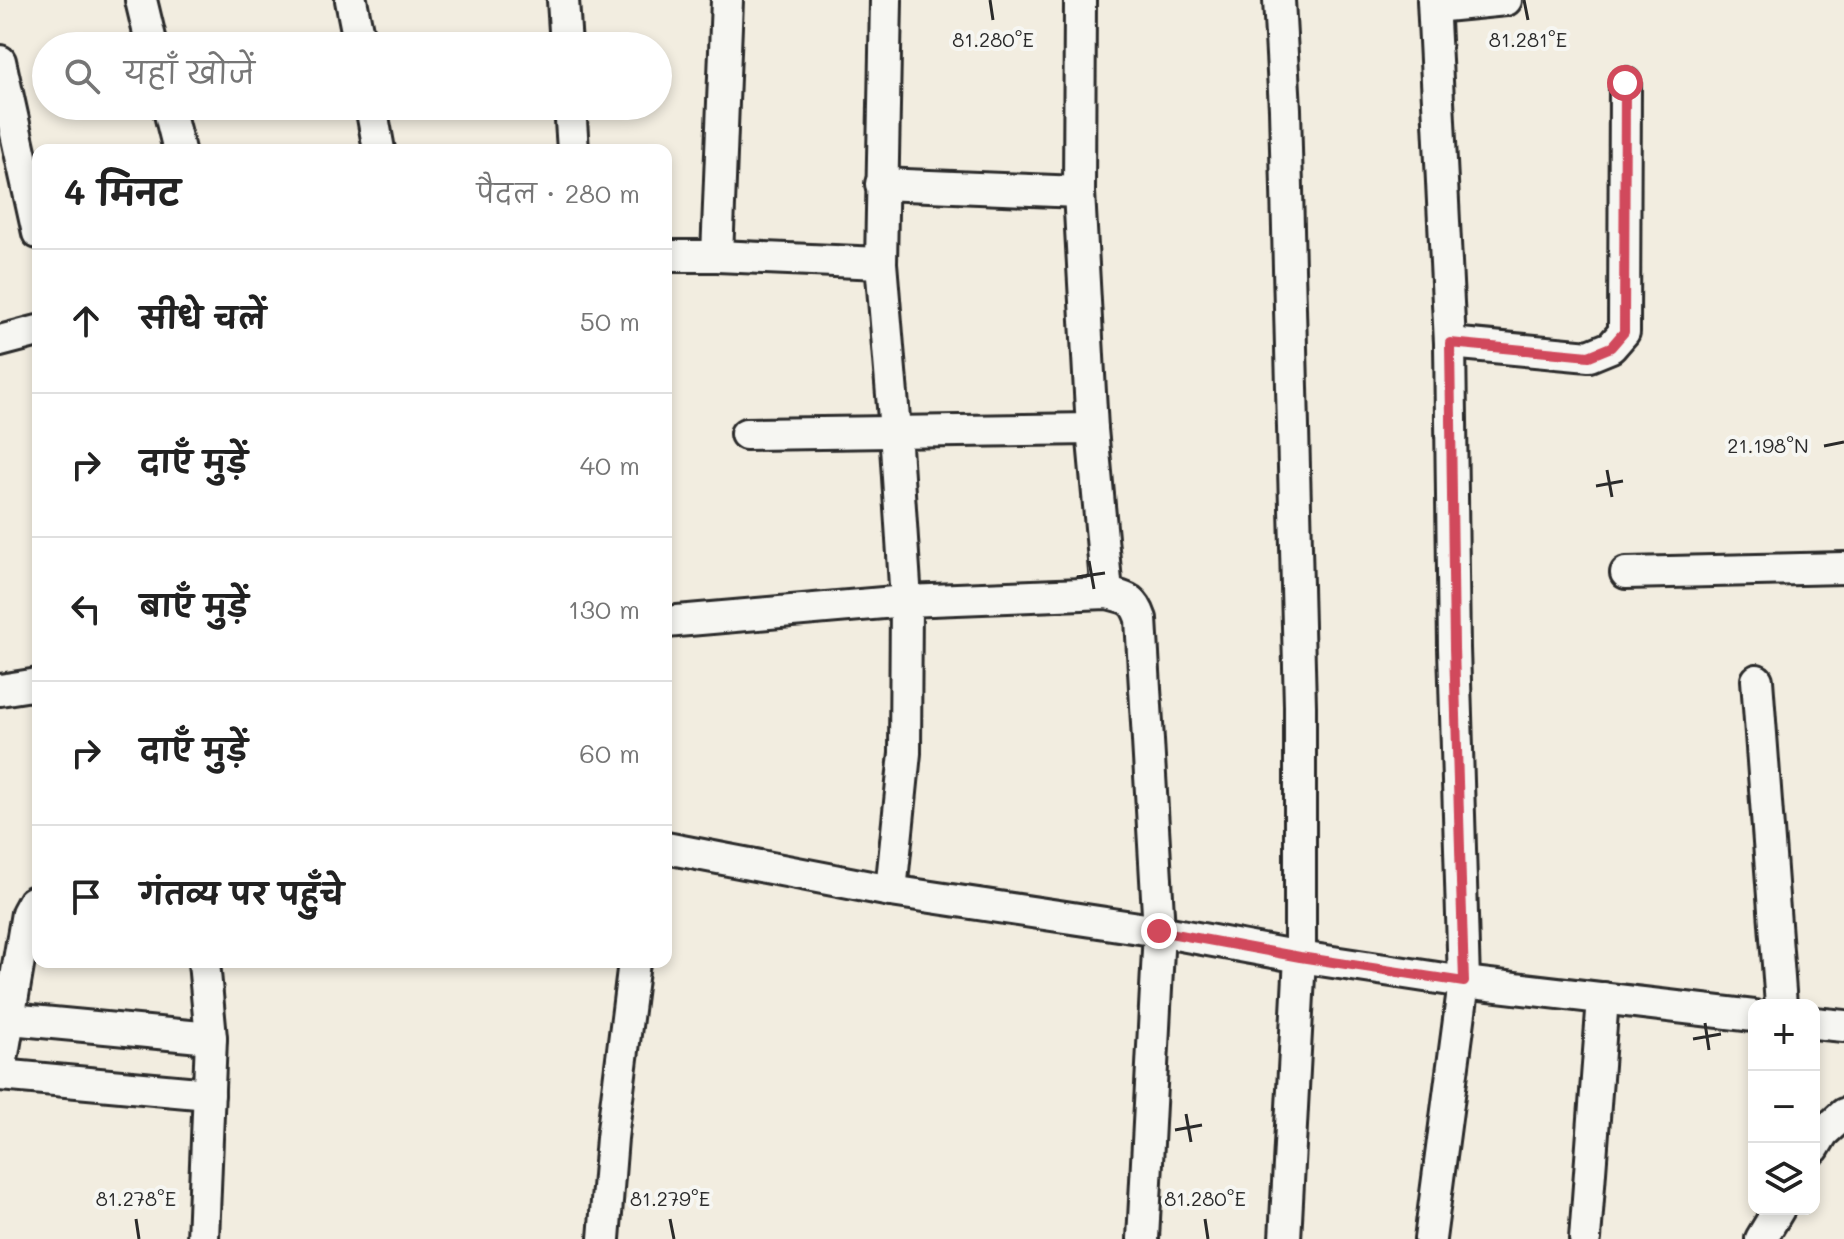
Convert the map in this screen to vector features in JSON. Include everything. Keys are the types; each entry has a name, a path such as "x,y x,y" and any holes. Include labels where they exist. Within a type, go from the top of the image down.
{"street":[{"path":"141,0 149,32"},
{"path":"351,0 357,32"},
{"path":"563,0 565,32"},
{"path":"717,256 727,0"},
{"path":"886,0 881,263 906,601 905,753 891,891"},
{"path":"1080,0 1079,192 1092,429 1107,593"},
{"path":"1279,0 1285,109 1300,706 1300,957 1285,1239"},
{"path":"1430,1239 1464,982 1454,648 1450,343 1433,3 1506,0"},
{"path":"0,61 32,206"},
{"path":"1450,343 1589,356 1611,347 1624,332 1625,83"},
{"path":"172,120 178,144"},
{"path":"374,120 378,144"},
{"path":"571,120 573,144"},
{"path":"881,184 1079,192"},
{"path":"672,256 881,263"},
{"path":"0,341 32,333"},
{"path":"746,434 1092,429"},
{"path":"1626,573 1844,568"},
{"path":"672,621 906,601 1107,593 1125,597 1137,605 1141,619 1159,931 1143,1239"},
{"path":"1757,680 1781,999"},
{"path":"0,690 32,685"},
{"path":"672,849 891,891 1159,931 1300,957 1464,982 1748,1015"},
{"path":"22,907 0,1074 209,1094"},
{"path":"203,1239 211,1038 205,968"},
{"path":"605,1225 612,1138 633,968"},
{"path":"1585,1239 1603,998"},
{"path":"5,1019 211,1038"},
{"path":"1820,1024 1844,1026"},
{"path":"1817,1143 1823,1133 1844,1114"},
{"path":"1761,1239 1775,1215"}],"route":[{"path":"1159,931 1464,982 1454,648 1450,343 1589,356 1611,347 1624,332 1625,83"}]}
